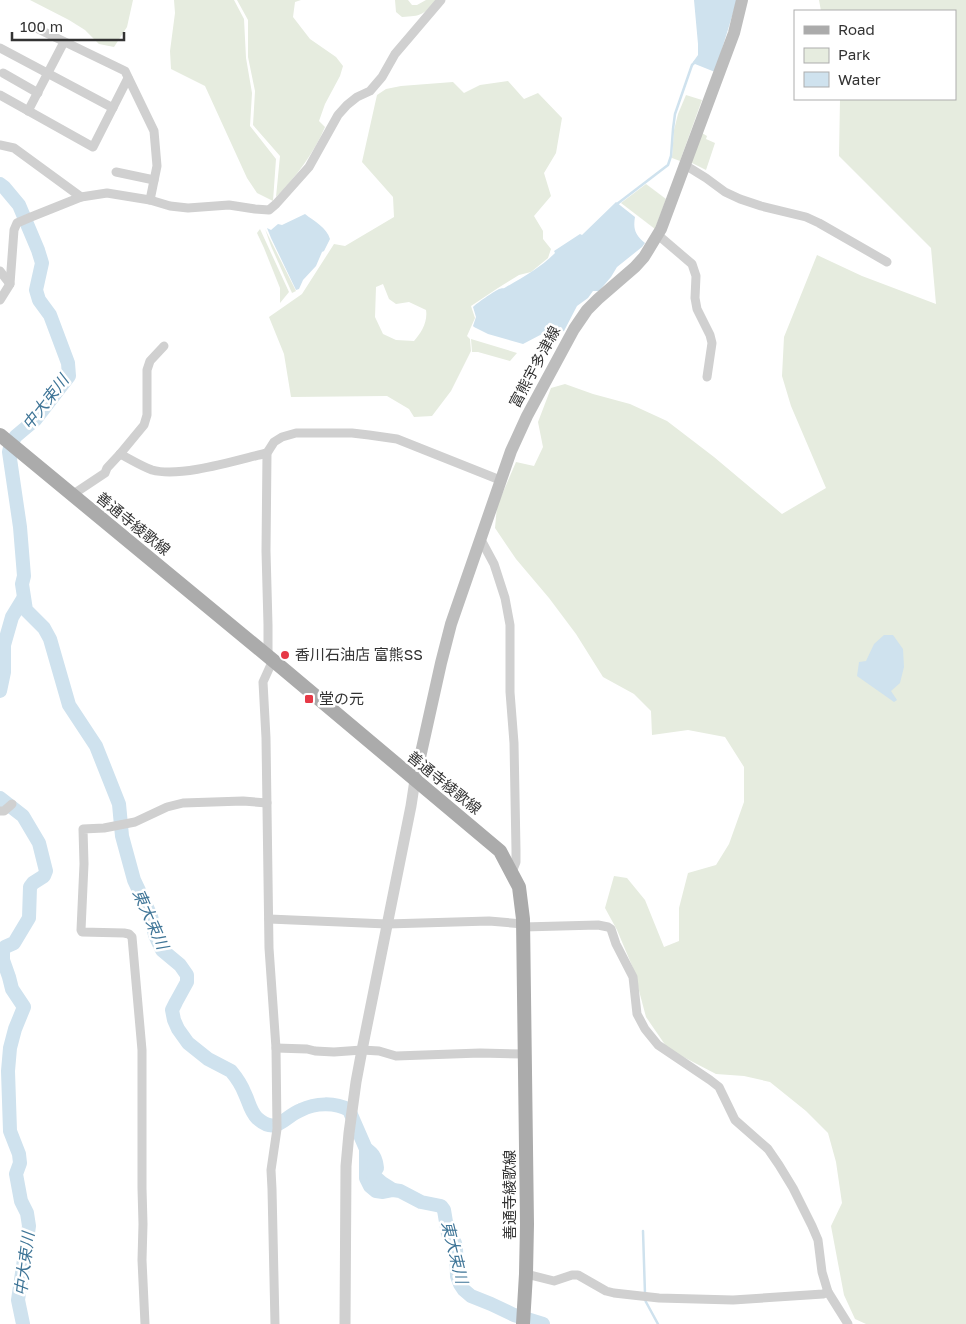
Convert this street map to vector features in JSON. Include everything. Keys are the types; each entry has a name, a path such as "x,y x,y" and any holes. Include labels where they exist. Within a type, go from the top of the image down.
{"main road":[{"name":"富熊宇多津線","path":"415,780 451,624 511,450 527,416 574,329 587,310 635,267 658,235 734,33 742,0"},
{"name":"善通寺綾歌線","path":"2,436 500,850 519,887 523,926 527,1224 523,1324"}],"street":[{"path":"0,300 10,284 14,230 17,224 80,198 107,192 150,200 170,206 188,208 229,204 268,210 276,204 309,167 338,115 356,97 370,91 382,77 395,54 441,0"},
{"path":"34,28 125,71 154,131 157,166 150,200"},
{"path":"28,111 64,42"},
{"path":"0,48 113,108"},
{"path":"3,73 38,93"},
{"path":"0,95 93,147 128,78"},
{"path":"0,145 14,148 80,198"},
{"path":"685,165 725,192 740,199 806,217 887,262"},
{"path":"116,172 154,180"},
{"path":"658,235 692,264 696,276 695,298 697,309 712,343 707,377"},
{"path":"0,271 10,284"},
{"path":"72,495 105,473 106,468 144,425 147,415 147,370 150,361 164,346"},
{"path":"275,1324 271,1170 276,1129 276,1048 270,948 266,738 263,682 270,658 266,551 267,453 274,442 282,437 296,433 352,433 397,439 500,480"},
{"path":"120,454 150,469 177,472 218,465 267,453"},
{"path":"480,538 494,564 506,598 510,625 510,684 514,743 516,850 516,862 512,872"},
{"path":"345,1324 346,1166 349,1133 362,1050 415,780"},
{"path":"145,1324 142,1260 142,1050 132,937 124,933 82,932 81,930 84,864 83,829 135,822 167,807 183,803 243,801 267,803"},
{"path":"269,919 388,924 489,921 523,926 598,925 611,929 616,944 633,977 637,1014 645,1029 658,1045 719,1087 735,1120 768,1149 793,1188 818,1240 822,1272 828,1292 848,1324"},
{"path":"276,1048 334,1052 380,1051 396,1056 480,1053 501,1055 524,1054"},
{"path":"526,1274 554,1280 578,1275 606,1291 659,1298 733,1300 823,1294 828,1292"}],"green space":[{"path":"30,0 133,0 127,27 114,47 99,44 85,30"},
{"path":"174,0 234,0 244,19 246,58 252,93 250,126 276,159 273,201 257,193 247,178 205,86 171,69 170,51 175,13"},
{"path":"237,0 301,0 295,2 293,17 310,39 336,57 343,66 319,121 325,127 321,137 304,164 276,197 280,156 253,125 255,91 248,57 248,20"},
{"path":"395,0 408,0 412,5 417,5 426,0 436,0 422,14 402,17 396,12"},
{"path":"819,0 966,0 966,1324 866,1324 855,1319 844,1295 831,1226 842,1203 836,1162 828,1133 806,1111 770,1082 744,1076 716,1074 668,1049 646,1017 633,968 617,930 605,908 614,876 627,878 645,900 664,947 679,941 679,908 688,873 716,865 729,844 744,802 744,767 725,737 688,730 652,735 651,711 634,694 603,677 576,634 516,559 495,528 497,506 516,462 534,466 543,447 538,422 551,388 565,384 630,404 667,421 714,457 782,514 826,488 791,406 782,376 784,337 817,255 862,276 936,304 931,248 839,156 840,100 956,100 956,10 821,10"},
{"path":"508,81 524,99 538,93 562,118 556,153 544,173 551,196 534,216 543,231 543,239 551,249 548,258 531,272 519,275 471,306 475,318 467,336 470,339 471,351 451,391 432,416 414,417 409,409 387,396 291,397 284,354 269,317 302,294 334,244 345,246 394,217 393,197 362,162 377,95 386,89 401,86 453,82 464,93 480,85","holes":["383,284 389,299 396,304 409,302 426,310 426,319 423,327 414,341 396,340 383,334 375,317 376,287"]},
{"path":"686,95 702,100 680,161 672,158 674,130"},
{"path":"702,133 707,136 706,139 715,143 706,170 690,162"},
{"path":"646,184 666,199 655,229 621,203"},
{"path":"260,229 289,292 280,303 280,288 257,233"},
{"path":"265,229 296,291 292,293 271,246"},
{"path":"471,339 517,353 510,361 472,352"}],"water":[{"path":"694,0 737,0 715,72 693,62 698,55"},
{"path":"616,202 635,217 634,225 636,232 645,243 617,267 599,291 593,291 588,298 577,306 564,331 550,335 544,333 523,344 488,334 473,326 476,317 473,307 475,305 496,290 505,288 526,276 550,258 555,253 554,251 580,234 582,235"},
{"path":"305,214 323,228 330,239 316,266 303,280 299,289 296,290 267,228 271,230 278,224 282,225"},
{"path":"884,635 893,635 903,649 904,667 900,683 891,691 897,700 894,702 857,676 859,662 866,661 874,644"}],"waterway":[{"path":"617,204 668,165 671,156 675,114 692,65 695,62"},
{"name":"東大束川","path":"0,184 19,205 38,250 42,263 36,290 39,300 50,315 68,363 69,376 35,420 16,436 11,443 9,452 20,527 24,576 22,584 26,610 44,628 50,639 69,705 96,746 119,804 122,836 134,880 151,916 155,935 162,950 180,965 187,975 187,982 172,1010 178,1029 188,1043 208,1059 231,1071 242,1088 253,1112 264,1123 275,1125 301,1110 319,1105 338,1106 349,1110 366,1149 366,1178 370,1186 376,1191 400,1191 421,1202 441,1206 444,1210 448,1234 455,1243 456,1248 457,1276 464,1290 471,1296 514,1315 543,1324"},
{"name":"中大束川","path":"0,691 4,672 4,645 12,617 23,599"},
{"name":"中大束川","path":"0,798 23,816 39,843 46,871 44,876 30,887 29,918 14,943 5,947 3,951 3,960 12,989 24,1007 10,1048 8,1071 10,1131 19,1154 20,1163 16,1174 21,1201 27,1213 29,1226 18,1300 23,1324"},
{"path":"366,1149 373,1155 376,1162 377,1168 373,1175 393,1190"},
{"path":"643,1231 645,1294"},
{"path":"645,1299 658,1324"}],"place":[{"name":"香川石油店 富熊SS","path":"285,655"},
{"name":"堂の元","path":"309,699"}]}
